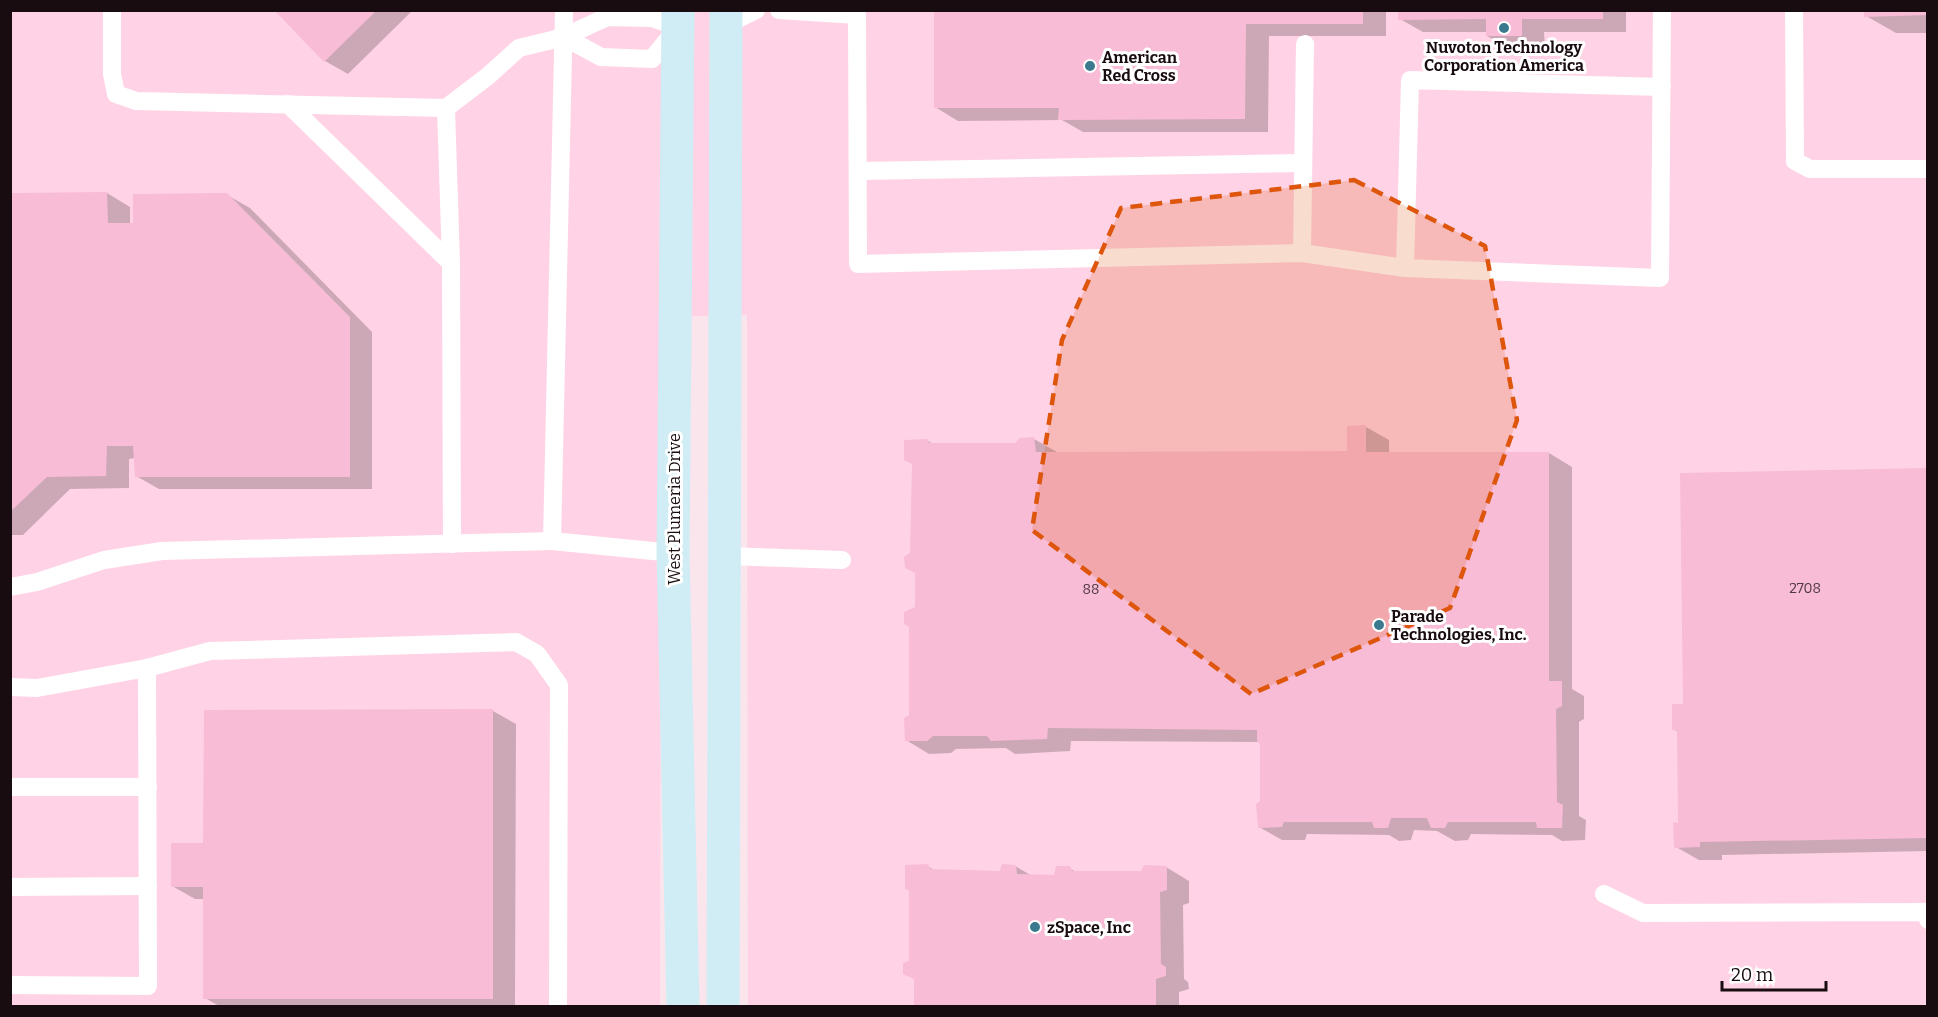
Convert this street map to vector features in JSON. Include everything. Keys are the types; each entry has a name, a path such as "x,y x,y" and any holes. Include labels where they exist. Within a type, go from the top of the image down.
{"street":[{"path":"678,19 725,18 723,1006"},
{"name":"West Plumeria Drive","path":"678,19 673,553 683,1006"},
{"path":"673,553 725,556"}],"lane":[{"path":"112,10 112,74 116,94 136,101 446,108 488,76 519,48 564,37 608,17 678,19"},
{"path":"552,541 564,10"},
{"path":"725,18 756,10"},
{"path":"779,10 857,13 858,264 1302,253 1405,268 1660,278 1662,10"},
{"path":"1794,10 1795,162 1810,169 1928,169"},
{"path":"564,37 601,57 652,59 678,19"},
{"path":"1302,253 1305,44"},
{"path":"1405,268 1410,80 1662,87"},
{"path":"288,104 451,263"},
{"path":"446,108 451,263 452,544"},
{"path":"859,171 1303,163"},
{"path":"10,587 38,582 104,560 162,551 552,541 673,553"},
{"path":"725,556 842,560"},
{"path":"10,687 37,688 147,668 210,651 516,642 537,654 559,685 558,1006"},
{"path":"10,985 148,987 147,668"},
{"path":"10,787 148,787"},
{"path":"10,887 148,886"},
{"path":"1604,894 1643,913 1927,912 1928,920"}],"highlighted area":[{"path":"1354,180 1485,246 1517,420 1450,608 1251,694 1032,530 1062,340 1121,208"}],"shaded area":[{"path":"10,11 1927,11 1927,1006 748,1006 747,315 661,317 660,1006 11,1006"}],"building":[{"path":"274,10 377,10 324,62"},
{"name":"American Red Cross","path":"934,10 1363,10 1363,24 1246,24 1245,119 1058,120 1059,108 934,108"},
{"name":"Nuvoton Technology Corporation America","path":"1398,10 1603,10 1603,19 1522,19 1522,36 1486,36 1486,19 1398,20"},
{"path":"1864,10 1928,10 1928,15 1864,17"},
{"path":"107,192 108,223 133,223 133,194 227,193 350,317 350,477 135,477 133,446 107,446 106,476 47,477 10,512 10,193"},
{"path":"1366,425 1366,452 1549,452 1549,681 1562,681 1562,706 1556,709 1557,802 1563,805 1562,828 1537,828 1536,822 1448,822 1445,828 1431,828 1427,818 1391,818 1388,828 1374,828 1372,822 1284,822 1282,827 1258,828 1256,804 1260,801 1260,744 1257,741 1257,730 1048,728 1047,739 991,741 987,736 933,736 927,741 905,741 904,718 909,715 909,627 904,624 904,612 915,607 915,573 905,568 904,557 910,553 912,464 904,460 904,440 928,439 929,443 1015,443 1020,438 1034,437 1036,452 1347,451 1347,426"},
{"path":"1928,468 1928,838 1700,842 1700,847 1674,848 1673,822 1678,823 1677,730 1672,730 1672,704 1683,704 1680,473"},
{"path":"493,709 493,999 203,999 203,887 171,887 171,843 203,843 204,710"},
{"name":"zSpace, Inc","path":"928,864 930,869 1000,871 1002,864 1016,865 1017,874 1054,875 1056,866 1070,866 1072,871 1141,871 1144,865 1167,866 1167,890 1160,892 1161,964 1166,967 1166,976 1156,979 1156,1006 914,1006 914,979 903,974 903,963 909,961 909,890 905,889 905,865"}],"place":[{"name":"Nuvoton Technology Corporation America","path":"1504,28"},
{"name":"American Red Cross","path":"1090,66"},
{"name":"Parade Technologies, Inc.","path":"1379,625"},
{"name":"zSpace, Inc","path":"1035,927"}]}
